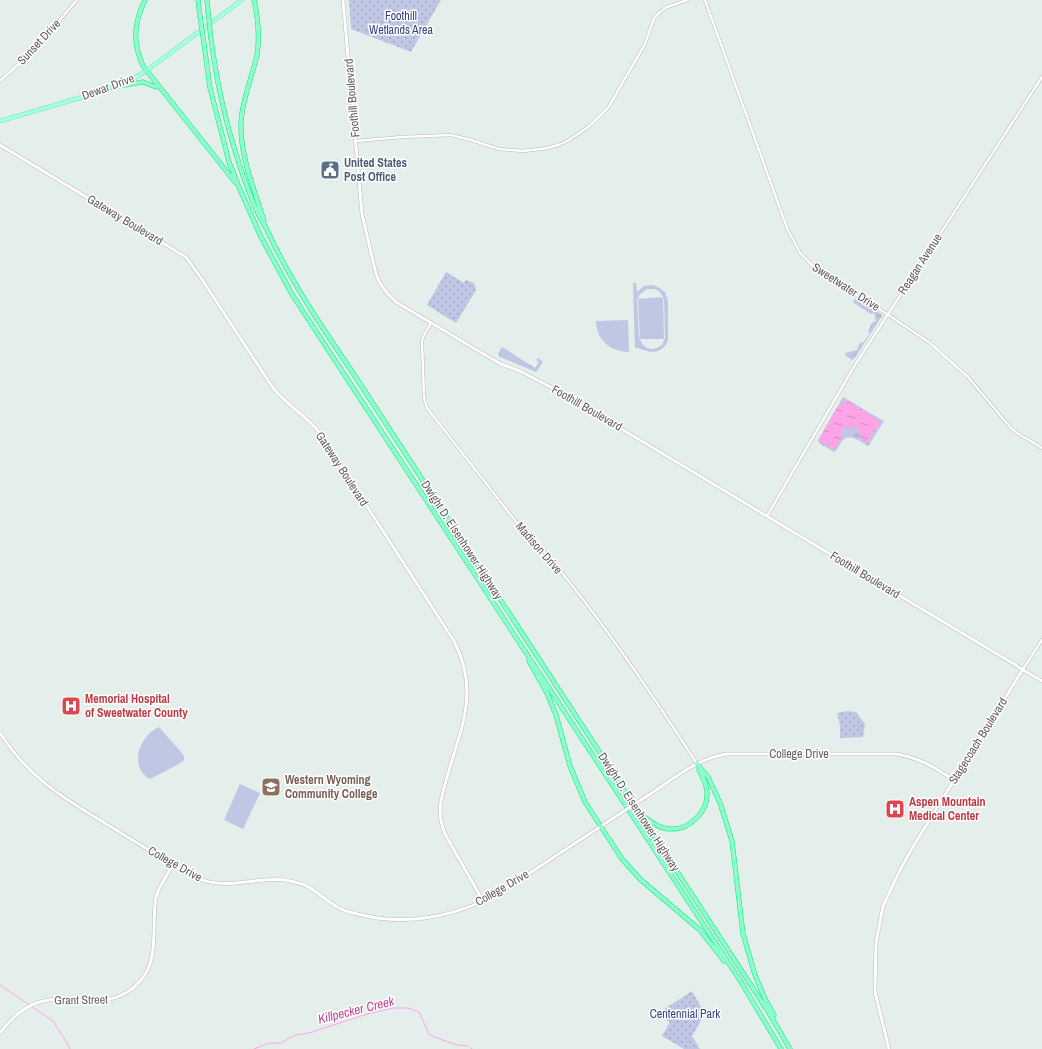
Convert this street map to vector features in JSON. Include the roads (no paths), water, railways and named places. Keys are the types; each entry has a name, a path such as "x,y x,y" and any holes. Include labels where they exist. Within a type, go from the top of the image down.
{"highway":[{"path":"145,0 138,17 135,34 137,52 146,71 238,186"},
{"name":"Dwight D. Eisenhower Highway","path":"198,0 210,88 229,162 261,237 293,296 507,622 740,982 781,1049"},
{"name":"Dwight D. Eisenhower Highway","path":"207,0 214,67 236,155 251,199 284,265 315,318 355,376 640,813 791,1049"},
{"path":"254,0 258,27 257,54 243,103 241,123 242,144 246,164 269,236"},
{"path":"112,87 143,82 153,85 161,90"},
{"path":"507,622 547,692 556,715 570,766 585,802 622,859 641,880 700,930 740,982"},
{"path":"640,813 662,828 672,829 692,823 700,815 705,805 707,794 705,782 697,764"},
{"path":"697,764 708,777 720,803 732,841 743,934 754,975 765,999 790,1043 791,1049"}],"main road":[{"name":"Dewar Drive","path":"0,121 131,80 146,71 242,0"},
{"name":"Foothill Boulevard","path":"343,0 362,214 378,279 383,288 393,299 491,359 541,381 1042,681"},
{"name":"Gateway Boulevard","path":"0,145 188,259 273,388 284,401 306,418 318,432 454,641 461,655 465,669 468,699 464,721 441,798 440,817 441,824 446,834 483,901"},
{"name":"Stagecoach Boulevard","path":"889,1049 875,992 876,943 883,906 914,845 1023,669"},
{"name":"College Drive","path":"0,733 21,762 32,774 54,792 173,865 201,880 218,884 280,880 296,882 314,890 341,909 374,918 396,920 426,918 460,910 483,901 505,889 647,796 709,758 727,754 896,754 920,760 954,780"},
{"name":"Grant Street","path":"0,1034 13,1018 22,1010 34,1004 64,999 87,1001 108,1000 118,998 136,986 142,979 148,967 152,954 156,896 173,865"}],"street":[{"name":"Sunset Drive","path":"0,81 35,49 76,0"},
{"path":"356,141 402,137 451,136 471,140 499,149 523,151 548,148 561,144 581,132 608,108 645,44 654,18 667,7 687,0"},
{"name":"Sweetwater Drive","path":"705,0 787,228 796,247 809,263 818,271 888,314 930,343 968,377 1016,433 1042,448"},
{"name":"Reagan Avenue","path":"768,516 855,365 1042,76"},
{"name":"Madison Drive","path":"430,322 422,342 424,397 427,408 528,537 547,556 600,622 637,673 697,764"},
{"name":"Stagecoach Boulevard","path":"1023,669 1042,640"}],"water":[{"path":"846,401 882,422 879,424 867,443 863,441 856,427 846,427 841,431 842,439 834,449 819,439 838,406"}],"waterway":[{"path":"0,985 53,1021 70,1049"},
{"name":"Killpecker Creek","path":"254,1049 269,1043 281,1043 296,1035 309,1033 367,1014 393,1008 408,1008 419,1012 429,1034 457,1045 468,1046 472,1049"}],"place":[{"name":"United States Post Office","path":"330,170"},
{"name":"Memorial Hospital of Sweetwater County","path":"71,706"},
{"name":"Western Wyoming Community College","path":"271,787"},
{"name":"Aspen Mountain Medical Center","path":"895,809"}],"park label":[{"name":"Foothill Wetlands Area","path":"401,23"},
{"name":"Centennial Park","path":"685,1014"}]}
